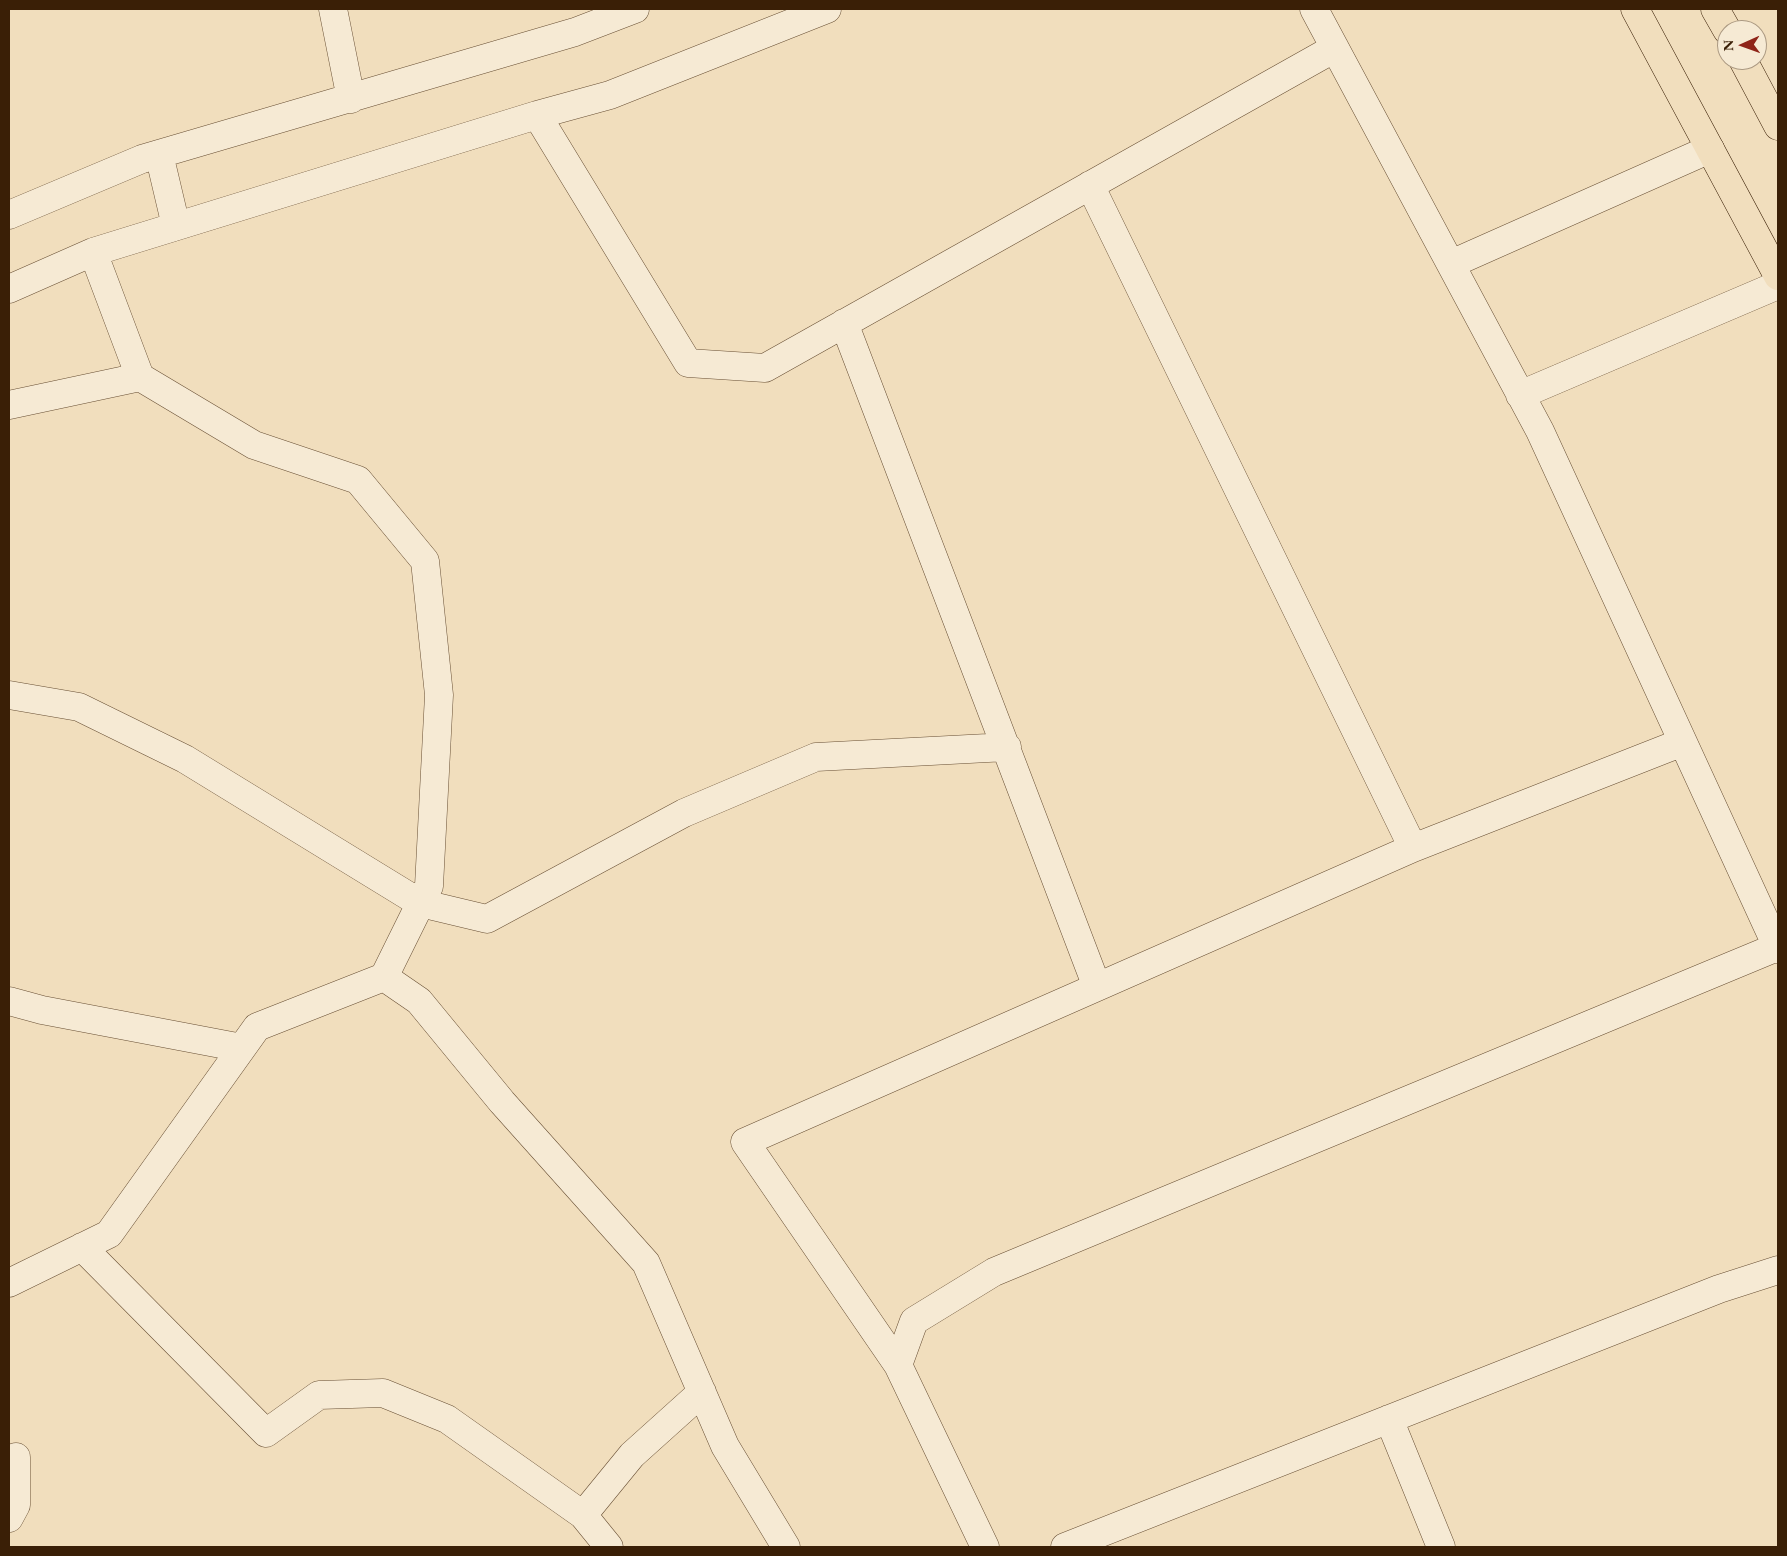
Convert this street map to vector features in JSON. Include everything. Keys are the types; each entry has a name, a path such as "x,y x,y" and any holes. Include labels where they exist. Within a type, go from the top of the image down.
{"main road":[{"path":"1635,9 1778,276"},
{"path":"1715,9 1721,20"},
{"path":"1748,70 1778,126"}],"street":[{"path":"332,9 351,99"},
{"path":"9,215 142,159 575,32 635,9"},
{"path":"9,289 92,252 537,114 610,95 827,9"},
{"path":"898,1365 914,1321 994,1272 1778,948 1540,431 1314,9"},
{"path":"537,114 688,363 765,368 1335,48"},
{"path":"1451,264 1710,149"},
{"path":"159,154 176,226"},
{"path":"1090,185 1413,848"},
{"path":"9,1283 109,1234 257,1027 384,977 429,886 439,695 425,562 358,480 254,445 140,377 92,252"},
{"path":"1520,395 1778,285"},
{"path":"844,323 1097,987"},
{"path":"9,405 140,377"},
{"path":"9,695 79,707 185,759 420,903 487,919 684,813 816,756 1007,747"},
{"path":"985,1547 898,1365 745,1142 1413,848 1683,742"},
{"path":"384,977 419,1001 502,1102 646,1263 725,1446 786,1547"},
{"path":"9,1000 42,1010 242,1048"},
{"path":"82,1247 266,1433 319,1395 383,1393 447,1419 583,1516 609,1547"},
{"path":"1065,1547 1719,1289 1778,1270"},
{"path":"583,1516 632,1455 702,1392"},
{"path":"1389,1419 1441,1547"},
{"path":"9,1518 16,1505 16,1457"}]}
